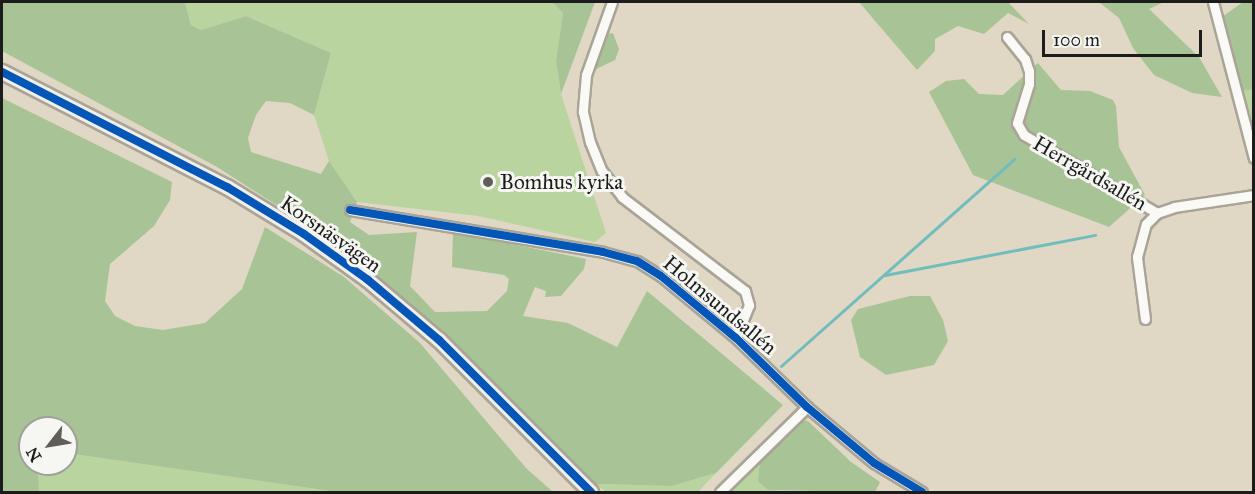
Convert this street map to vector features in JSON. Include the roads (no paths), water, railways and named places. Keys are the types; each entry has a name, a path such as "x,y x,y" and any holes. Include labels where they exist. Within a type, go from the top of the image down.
{"street":[{"path":"612,2 586,75 583,112 590,142 602,171 622,197 745,291 749,305 736,339"},
{"path":"1213,2 1254,158"},
{"name":"Herrgårdsallén","path":"1007,37 1025,59 1029,71 1029,84 1017,123 1024,135 1157,213 1254,195"},
{"name":"Korsnäsvägen","path":"2,72 219,183 304,234 375,285 439,340 591,492"},
{"name":"Holmsundsallén","path":"350,210 622,256 661,276 736,339 807,407 874,463 922,492"},
{"name":"Herrgårdsallén","path":"1145,319 1137,257 1140,238 1157,213"},
{"path":"720,492 807,407"}],"waterway":[{"path":"781,366 1014,159"},
{"path":"885,275 1095,235"}],"place":[{"name":"Bomhus kyrka","path":"488,182"}]}
